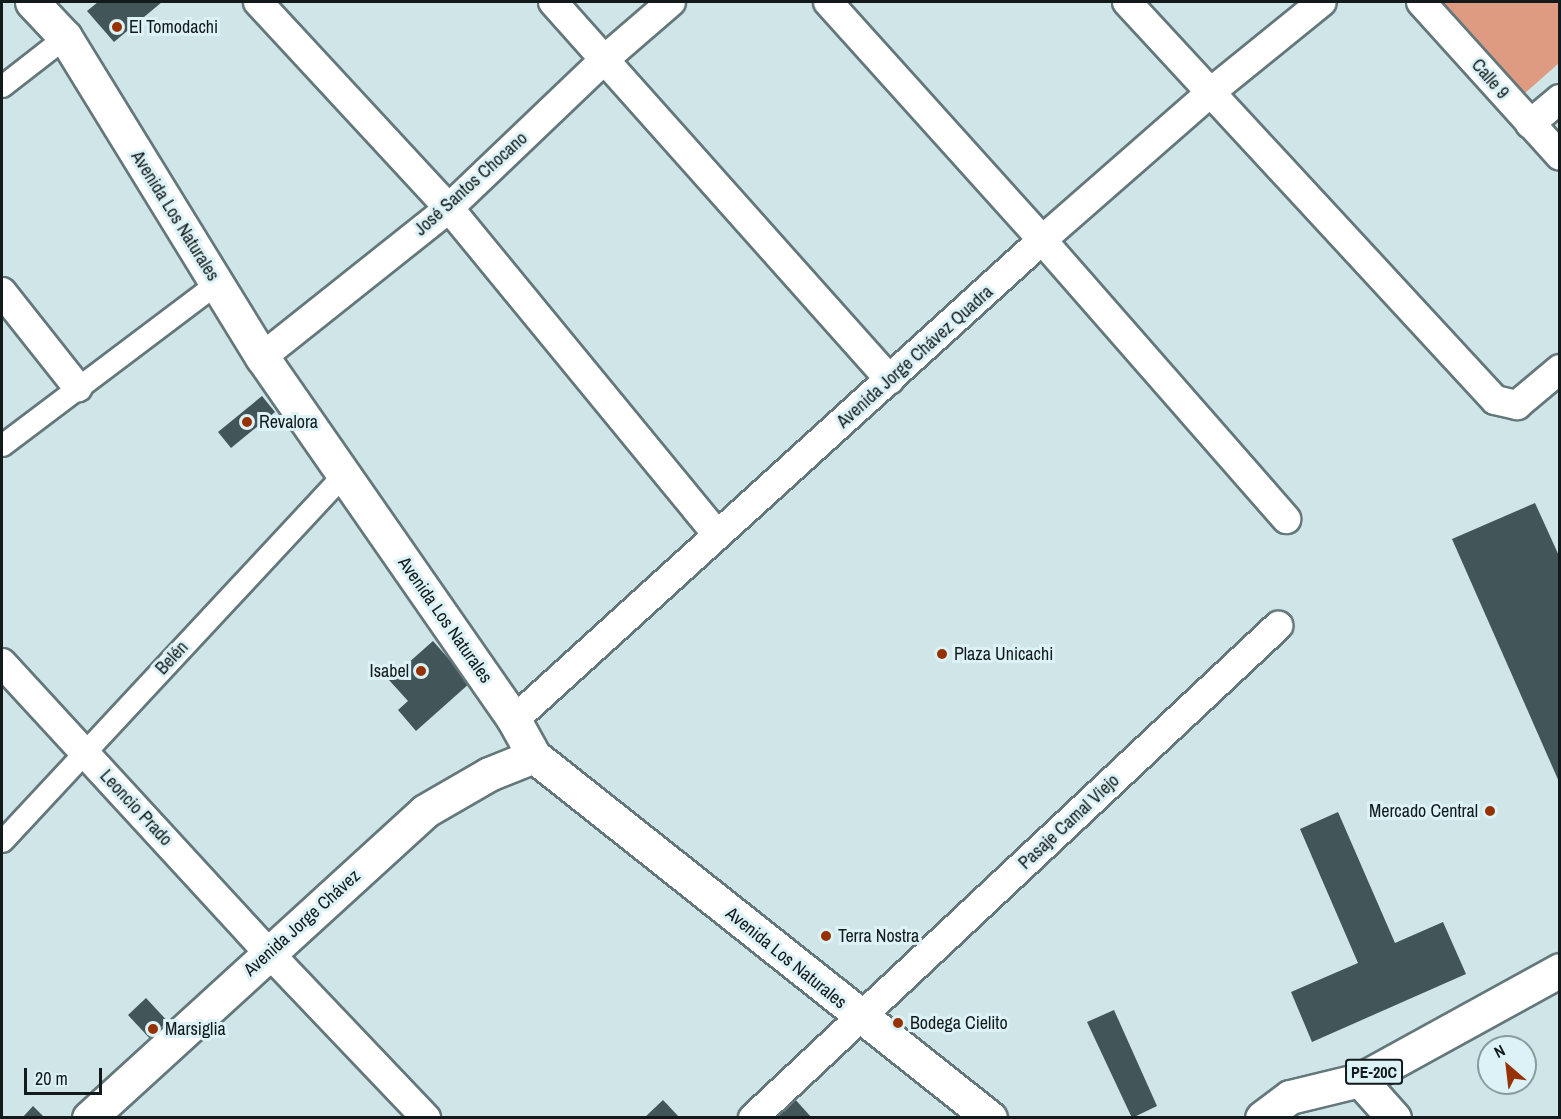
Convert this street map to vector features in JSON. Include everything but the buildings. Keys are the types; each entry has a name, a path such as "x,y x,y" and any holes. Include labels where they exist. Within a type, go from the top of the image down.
{"main road":[{"name":"Avenida Los Naturales","path":"32,2 65,37 262,357 514,720 534,756 990,1118"},
{"name":"Avenida Jorge Chávez","path":"89,1118 425,811 489,774 534,756"},
{"name":"PE-20C","path":"1262,1118 1290,1097 1360,1080 1481,1011 1560,970"},
{"name":"PE-20C","path":"1481,1011 1560,991"},
{"path":"1360,1080 1394,1118"}],"street":[{"path":"258,2 449,208 717,534"},
{"path":"553,2 890,380"},
{"name":"José Santos Chocano","path":"262,357 449,208 605,59 671,2"},
{"path":"828,2 1042,240 1286,519"},
{"path":"1127,2 1212,91 1495,400 1517,405 1560,369"},
{"name":"Avenida Jorge Chávez Quadra","path":"514,720 1042,240 1212,91 1322,2"},
{"name":"Calle 9","path":"1421,2 1560,156"},
{"path":"2,86 65,37"},
{"path":"1530,124 1560,99"},
{"path":"2,445 216,284"},
{"path":"2,292 78,388"},
{"name":"Belén","path":"2,841 343,475"},
{"name":"Pasaje Camal Viejo","path":"753,1118 1278,626"},
{"name":"Leoncio Prado","path":"2,663 269,953 426,1118"}],"shaded area":[{"path":"1428,2 1559,2 1559,63 1515,102"}],"place":[{"name":"El Tomodachi","path":"117,27"},
{"name":"Revalora","path":"247,422"},
{"name":"Plaza Unicachi","path":"942,654"},
{"name":"Isabel","path":"421,671"},
{"name":"Mercado Central","path":"1490,811"},
{"name":"Terra Nostra","path":"826,936"},
{"name":"Bodega Cielito","path":"898,1023"},
{"name":"Marsiglia","path":"153,1029"}]}
